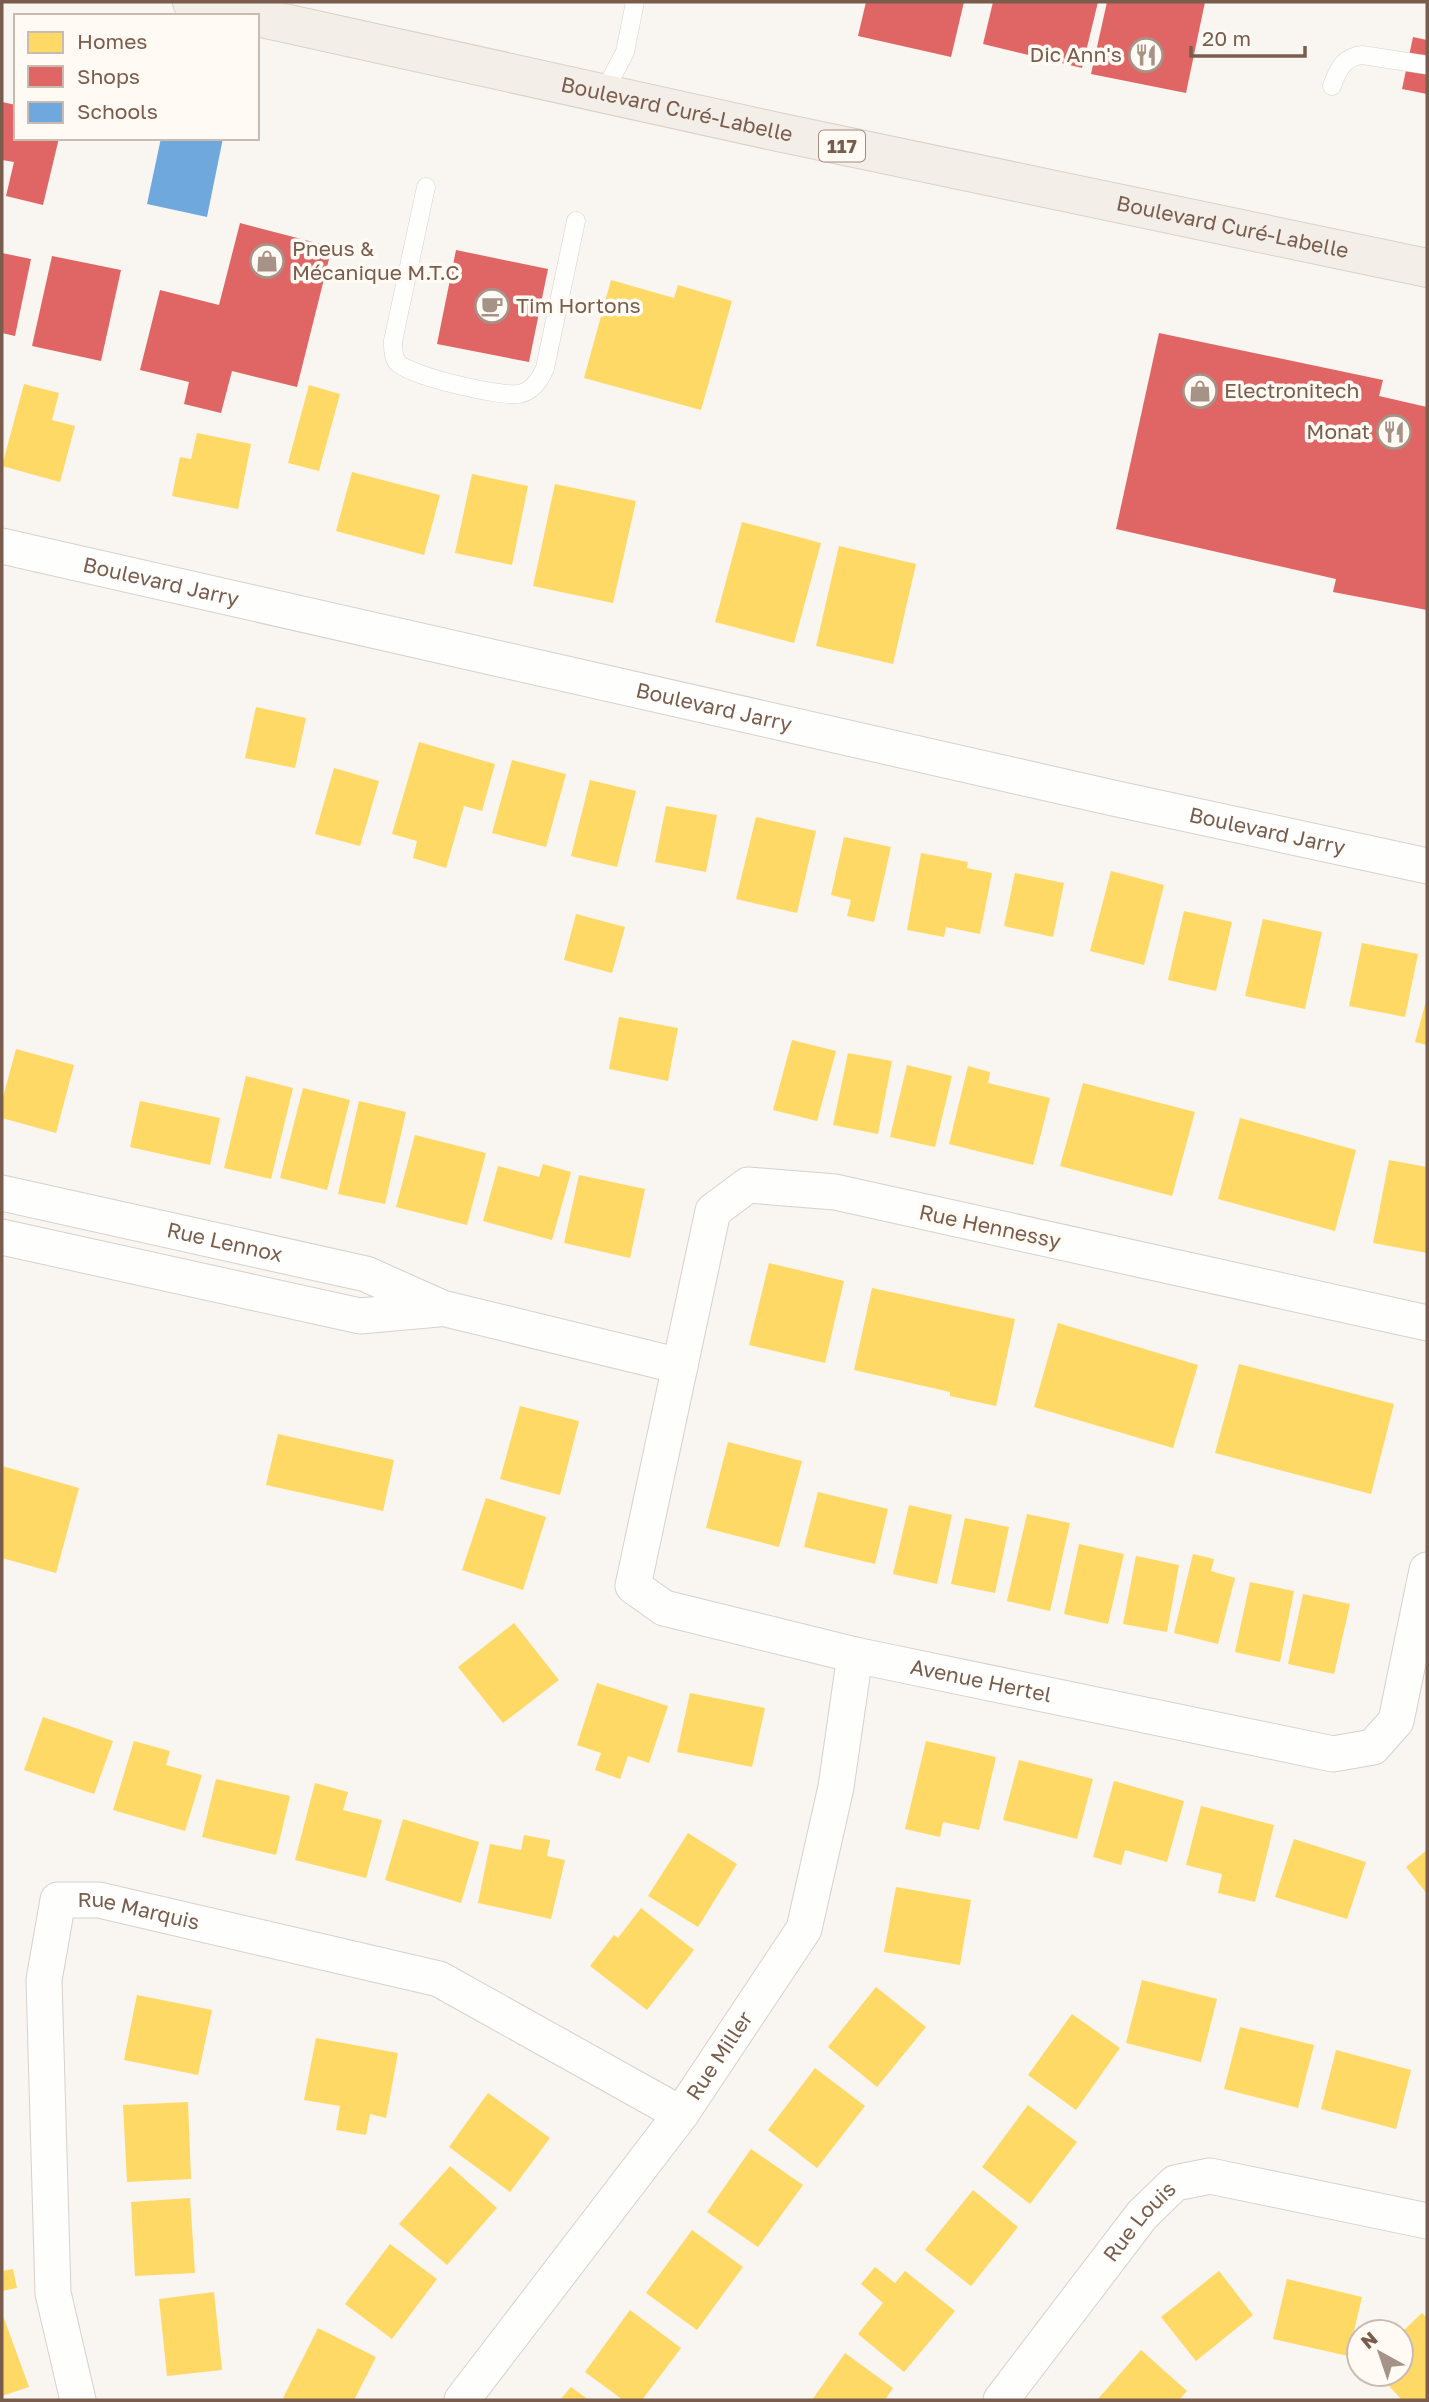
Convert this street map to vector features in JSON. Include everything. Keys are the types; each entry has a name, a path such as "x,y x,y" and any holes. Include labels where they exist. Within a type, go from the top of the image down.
{"main road":[{"name":"Boulevard Curé-Labelle","path":"192,2 246,14"},
{"name":"Boulevard Curé-Labelle","path":"259,17 603,94 1427,268"}],"street":[{"name":"Boulevard Jarry","path":"2,546 1113,798 1427,866"},
{"name":"Rue Hennessy","path":"680,1366 713,1211 748,1185 835,1192 1427,1323"},
{"name":"Rue Lennox","path":"2,1193 366,1274 442,1308 680,1366"},
{"name":"Rue Lennox","path":"2,1237 360,1316 442,1308"},
{"name":"Avenue Hertel","path":"680,1366 633,1586 664,1608 855,1655 1333,1754 1373,1747 1396,1721 1427,1570"},
{"name":"Rue Miller","path":"462,2400 681,2114 804,1929 836,1787 855,1655"},
{"name":"Rue Marquis","path":"78,2400 53,2293 44,1980 58,1900 99,1900 439,1979 681,2114"},
{"name":"Rue Louis","path":"1001,2400 1142,2215 1175,2183 1210,2176 1427,2221"}],"lane":[{"path":"603,94 625,52 635,2"},
{"path":"1332,86 1337,72 1345,61 1353,56 1427,65"},
{"path":"426,187 393,341 397,362 424,377 507,394 521,394 540,380 545,368 576,221"}],"building: Homes":[{"path":"611,280 674,298 678,285 732,301 701,410 584,378"},
{"path":"24,384 59,393 52,420 75,426 60,482 2,466"},
{"path":"309,385 340,394 319,471 288,463"},
{"path":"197,433 251,444 238,509 172,496 180,457 191,459"},
{"path":"352,472 440,495 424,555 336,531"},
{"path":"472,474 528,486 512,565 455,553"},
{"path":"555,484 636,501 613,603 533,586"},
{"path":"742,522 821,543 794,643 715,622"},
{"path":"839,546 916,564 893,664 816,646"},
{"path":"256,707 306,718 295,768 245,758"},
{"path":"419,742 495,764 482,811 464,806 446,868 413,858 417,841 392,834"},
{"path":"512,760 566,774 546,847 492,833"},
{"path":"334,768 379,781 360,846 315,834"},
{"path":"590,780 636,791 617,867 571,856"},
{"path":"666,806 717,815 706,872 655,862"},
{"path":"756,817 816,831 797,913 736,899"},
{"path":"844,837 891,847 874,922 847,916 851,900 831,895"},
{"path":"921,853 968,862 967,868 992,873 980,934 946,927 944,937 907,930"},
{"path":"1111,871 1164,885 1144,965 1090,951"},
{"path":"1015,873 1064,883 1053,937 1004,926"},
{"path":"1184,911 1232,922 1216,991 1168,980"},
{"path":"576,914 625,927 612,973 564,960"},
{"path":"1263,919 1322,932 1305,1009 1245,996"},
{"path":"1362,943 1418,954 1405,1017 1349,1006"},
{"path":"1427,1001 1427,1045 1415,1042"},
{"path":"619,1017 678,1028 668,1081 609,1069"},
{"path":"792,1040 836,1051 817,1121 773,1110"},
{"path":"16,1049 74,1065 56,1133 2,1118 2,1101"},
{"path":"848,1053 892,1061 878,1134 833,1125"},
{"path":"907,1065 952,1076 935,1147 890,1137"},
{"path":"968,1066 990,1072 988,1083 1050,1098 1033,1165 949,1144"},
{"path":"246,1076 293,1088 271,1179 224,1168"},
{"path":"1083,1083 1195,1112 1172,1196 1060,1166"},
{"path":"303,1088 350,1100 327,1190 280,1178"},
{"path":"140,1101 220,1118 210,1165 130,1147"},
{"path":"359,1101 406,1112 385,1204 338,1194"},
{"path":"1240,1118 1356,1150 1335,1231 1218,1199"},
{"path":"415,1135 486,1153 467,1225 396,1207"},
{"path":"1389,1160 1427,1167 1427,1253 1373,1243"},
{"path":"543,1164 571,1172 552,1240 483,1221 498,1166 539,1177"},
{"path":"579,1175 645,1189 630,1258 564,1243"},
{"path":"769,1263 844,1281 825,1363 749,1345"},
{"path":"872,1288 1015,1319 996,1406 950,1396 950,1392 854,1370"},
{"path":"1058,1323 1198,1365 1173,1448 1034,1407"},
{"path":"1239,1364 1394,1404 1371,1494 1215,1453"},
{"path":"520,1406 579,1421 560,1495 500,1479"},
{"path":"278,1434 394,1460 383,1511 266,1485"},
{"path":"728,1442 802,1461 779,1547 706,1528"},
{"path":"2,1466 79,1488 56,1573 2,1558"},
{"path":"818,1492 888,1509 875,1564 804,1547"},
{"path":"486,1498 546,1517 523,1590 462,1570"},
{"path":"909,1505 952,1515 937,1584 893,1574"},
{"path":"1027,1514 1070,1523 1050,1611 1007,1601"},
{"path":"965,1518 1009,1527 995,1593 951,1584"},
{"path":"1079,1544 1124,1554 1108,1624 1064,1614"},
{"path":"1193,1554 1214,1559 1211,1571 1235,1578 1218,1644 1174,1633"},
{"path":"1136,1556 1179,1565 1167,1632 1123,1624"},
{"path":"1250,1582 1294,1591 1280,1662 1235,1652"},
{"path":"1303,1594 1350,1604 1334,1674 1288,1664"},
{"path":"514,1623 559,1680 503,1723 458,1667"},
{"path":"597,1683 668,1706 649,1763 628,1756 620,1779 595,1770 601,1753 577,1745"},
{"path":"690,1693 765,1708 752,1767 677,1752"},
{"path":"43,1717 113,1741 94,1794 24,1770"},
{"path":"134,1741 170,1751 166,1765 202,1775 185,1831 113,1810"},
{"path":"926,1741 996,1757 979,1830 943,1822 940,1837 905,1829"},
{"path":"1019,1760 1093,1779 1077,1839 1003,1820"},
{"path":"216,1779 290,1796 276,1855 202,1837"},
{"path":"1114,1781 1184,1801 1167,1862 1125,1850 1121,1865 1093,1857"},
{"path":"315,1783 348,1792 343,1810 382,1820 366,1878 295,1860"},
{"path":"1201,1806 1274,1825 1255,1902 1218,1893 1222,1874 1186,1865"},
{"path":"403,1819 479,1842 461,1903 385,1880"},
{"path":"688,1833 737,1864 698,1927 648,1896"},
{"path":"524,1835 550,1840 547,1856 565,1860 551,1919 478,1903 490,1844 521,1850"},
{"path":"1294,1839 1366,1862 1347,1919 1275,1897"},
{"path":"1427,1850 1427,1894 1406,1867"},
{"path":"896,1887 971,1900 960,1965 884,1952"},
{"path":"641,1908 694,1950 647,2010 590,1966 614,1935 618,1938"},
{"path":"1142,1980 1217,1999 1201,2062 1126,2043"},
{"path":"876,1987 926,2027 877,2087 828,2047"},
{"path":"137,1995 212,2010 198,2075 124,2060"},
{"path":"1072,2014 1120,2048 1076,2110 1028,2075"},
{"path":"1240,2027 1314,2045 1298,2108 1224,2089"},
{"path":"316,2038 398,2053 386,2118 370,2114 366,2135 336,2130 340,2106 304,2100"},
{"path":"1336,2050 1411,2070 1396,2129 1321,2109"},
{"path":"815,2068 865,2106 817,2168 768,2130"},
{"path":"488,2093 550,2138 510,2192 449,2147"},
{"path":"188,2102 191,2179 127,2182 123,2105"},
{"path":"1028,2105 1077,2142 1030,2204 982,2167"},
{"path":"751,2149 803,2185 758,2247 707,2212"},
{"path":"450,2166 497,2208 447,2265 399,2224"},
{"path":"973,2190 1018,2227 971,2286 925,2250"},
{"path":"190,2198 195,2273 135,2276 131,2202"},
{"path":"692,2230 743,2267 697,2330 646,2293"},
{"path":"390,2244 437,2279 392,2339 345,2304"},
{"path":"875,2267 895,2283 905,2271 955,2311 904,2372 858,2334 883,2303 861,2284"},
{"path":"13,2269 17,2288 2,2291 2,2271"},
{"path":"1219,2271 1253,2315 1196,2361 1161,2317"},
{"path":"1287,2279 1362,2297 1357,2318 1345,2318 1345,2355 1273,2339"},
{"path":"214,2292 222,2370 167,2376 159,2299"},
{"path":"630,2310 681,2348 642,2400 623,2400 585,2372"},
{"path":"2,2313 29,2387 2,2396"},
{"path":"1422,2313 1427,2318 1427,2400 1402,2400 1391,2388 1415,2388 1415,2320"},
{"path":"318,2328 376,2357 354,2400 283,2398"},
{"path":"1141,2350 1187,2391 1179,2400 1097,2400"},
{"path":"845,2353 893,2388 885,2400 812,2400"},
{"path":"571,2387 589,2400 560,2400"}],"building: Shops":[{"path":"866,2 964,2 951,57 858,36"},
{"path":"993,2 1098,2 1082,68 983,44"},
{"path":"1107,2 1205,2 1186,93 1091,74"},
{"path":"1413,37 1427,40 1427,94 1402,89"},
{"path":"2,102 14,105 14,140 59,140 43,205 6,196 14,162 2,160"},
{"path":"240,223 332,247 297,387 232,371 221,413 184,404 189,382 140,370 160,290 219,305"},
{"name":"Tim Hortons","path":"456,250 548,269 529,362 437,344"},
{"path":"2,253 31,259 15,336 2,333"},
{"path":"52,256 121,270 101,361 32,346"},
{"path":"1159,333 1383,380 1379,396 1427,407 1427,610 1333,592 1336,579 1116,529"}],"building: Schools":[{"path":"161,140 223,140 207,217 147,204"}],"place":[{"name":"Dic Ann's","path":"1146,55"},
{"name":"Pneus & Mécanique M.T.C","path":"267,261"},
{"name":"Tim Hortons","path":"492,306"},
{"name":"Electronitech","path":"1200,391"},
{"name":"Monat","path":"1394,432"}]}
